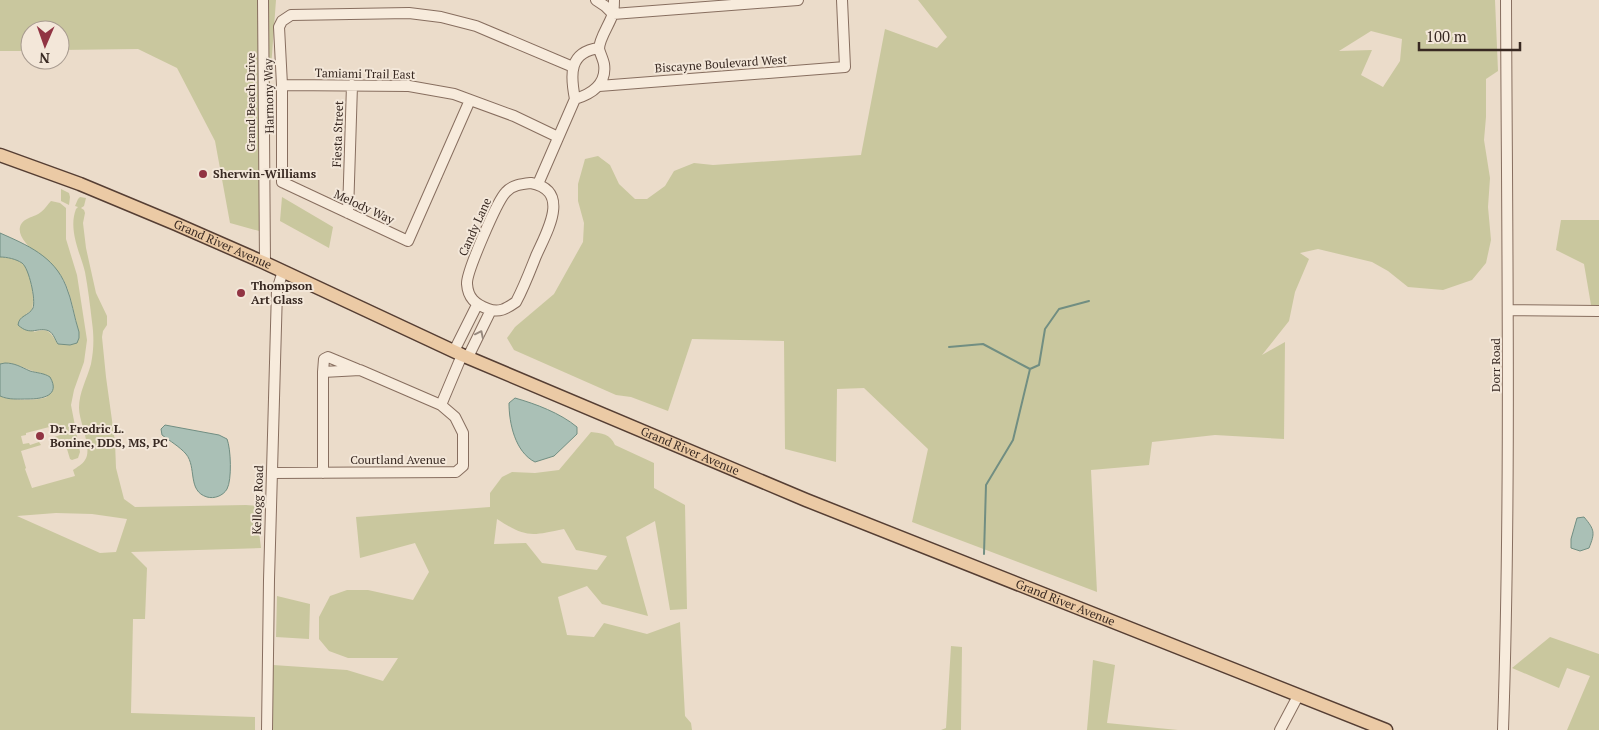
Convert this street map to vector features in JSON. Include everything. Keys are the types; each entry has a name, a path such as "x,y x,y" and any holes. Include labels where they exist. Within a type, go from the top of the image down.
{"main road":[{"name":"Grand River Avenue","path":"0,155 107,195 283,271 462,354 806,500 1386,730"}],"street":[{"name":"Grand Beach Drive","path":"263,0 265,263"},
{"path":"596,0 613,14 798,0"},
{"path":"575,99 588,95 599,86 604,75 604,64 599,48 606,27 613,14 614,0"},
{"name":"Biscayne Boulevard West","path":"599,86 845,67 842,0"},
{"name":"Dorr Road","path":"1503,730 1507,606 1506,0"},
{"name":"Harmony Way","path":"282,182 282,85 279,27 282,21 291,15 409,14 441,17 476,26 573,67"},
{"path":"441,404 462,354 477,305 501,311 516,302 554,216 552,198 538,184 575,99 571,75 573,67 581,54 599,48"},
{"name":"Tamiami Trail East","path":"282,85 409,86 454,94 514,116 558,137"},
{"name":"Fiesta Street","path":"348,213 352,85"},
{"name":"Melody Way","path":"282,182 408,241 470,100"},
{"name":"Candy Lane","path":"477,305 471,299 468,292 467,278 494,212 505,192 512,187 530,183 538,184"},
{"name":"Kellogg Road","path":"267,730 277,290 283,271"},
{"path":"462,354 492,310"},
{"path":"1508,310 1599,311"},
{"name":"Courtland Avenue","path":"272,473 456,472 463,466 463,433 455,416 441,404 360,370 328,357 324,359 323,372 360,370"},
{"path":"323,372 323,473"},
{"path":"1280,730 1298,696"}],"shaded area":[{"path":"0,0 276,0 259,231 230,223 215,141 177,68 138,49 70,50 70,20 20,20 20,51 0,51"},
{"path":"918,0 1495,0 1498,71 1486,79 1484,140 1490,178 1488,207 1491,240 1486,263 1472,280 1443,290 1408,287 1388,271 1372,262 1318,249 1300,253 1309,259 1295,292 1289,321 1262,355 1285,342 1284,439 1215,435 1152,442 1149,465 1091,470 1097,592 912,522 928,449 864,388 837,389 836,462 785,449 784,341 692,339 668,411 631,397 616,395 514,350 507,338 515,327 554,294 583,242 584,223 578,201 578,184 585,159 598,156 610,165 619,184 635,199 647,199 665,186 674,171 694,163 713,165 861,155 885,29 937,48 947,37","holes":["1371,31 1402,39 1400,61 1383,87 1361,75 1372,50 1339,51"]},
{"path":"61,189 69,193 69,205 61,201"},
{"path":"80,197 86,198 84,206 81,208 85,213 83,223 86,248 96,293 107,316 107,325 102,337 115,442 116,468 124,499 135,507 246,505 258,506 261,510 257,516 261,548 131,552 147,568 145,619 133,619 131,713 255,717 255,730 0,730 0,396 24,400 47,397 41,373 11,363 0,364 0,257 18,261 26,268 32,287 33,301 31,311 26,314 34,332 47,331 58,344 70,345 79,332 64,281 56,271 29,247 20,233 21,224 26,219 41,212 51,201 60,203 66,208 66,239 77,275 87,340 84,362 71,405 80,452 78,458 72,460 70,459 64,439 50,442 49,439 60,435 58,429 52,430 53,426 21,436 23,444 29,443 30,445 39,442 41,445 21,451 32,488 75,476 73,470 85,460 87,455 87,442 81,420 79,402 91,364 93,327 85,272 73,225 78,207 75,206","holes":["56,513 92,514 127,519 116,552 100,553 17,516"]},
{"path":"282,197 333,227 329,248 280,221"},
{"path":"1561,220 1599,220 1599,305 1591,305 1584,264 1556,250"},
{"path":"0,233 39,253 47,259 61,276 68,291 79,332 77,343 70,345 58,344 49,331 31,331 18,325 20,319 33,308 33,292 25,266 17,260 0,257"},
{"path":"0,364 15,364 50,377 53,383 52,392 44,397 33,399 14,399 0,396"},
{"path":"515,398 563,417 577,427 577,434 554,456 535,462 522,451 514,436 509,403"},
{"path":"165,425 219,435 227,439 230,472 229,485 223,493 210,498 197,490 194,484 191,465 186,454 162,435 161,429"},
{"path":"591,432 602,434 611,438 615,445 654,463 654,488 685,505 687,609 670,610 655,521 626,537 648,616 602,604 587,586 558,597 567,635 594,637 604,623 647,634 680,622 685,716 691,723 692,730 273,730 273,665 347,670 383,681 398,658 348,658 329,651 319,639 319,617 330,596 347,590 368,590 413,600 429,572 415,543 360,558 356,517 490,507 490,493 502,477 512,472 535,473 559,470","holes":["497,519 515,530 529,534 564,529 576,550 607,556 597,570 542,563 526,543 494,544"]},
{"path":"1584,517 1592,529 1593,535 1589,548 1580,551 1571,548 1571,539 1577,518"},
{"path":"277,596 310,604 309,639 276,637"},
{"path":"1550,637 1599,654 1599,730 1567,730 1590,676 1567,668 1559,688 1512,668"},
{"path":"951,646 962,647 961,730 941,730 946,728"},
{"path":"1093,660 1115,665 1107,723 1178,730 1087,730"}],"waterway":[{"path":"984,554 986,485 1013,440 1030,369 1039,365 1045,329 1059,309 1089,301"},
{"path":"949,347 983,344 1030,369"}],"place":[{"name":"Sherwin-Williams","path":"203,174"},
{"name":"Thompson Art Glass","path":"241,293"},
{"name":"Dr. Fredric L. Bonine, DDS, MS, PC","path":"40,436"}]}
